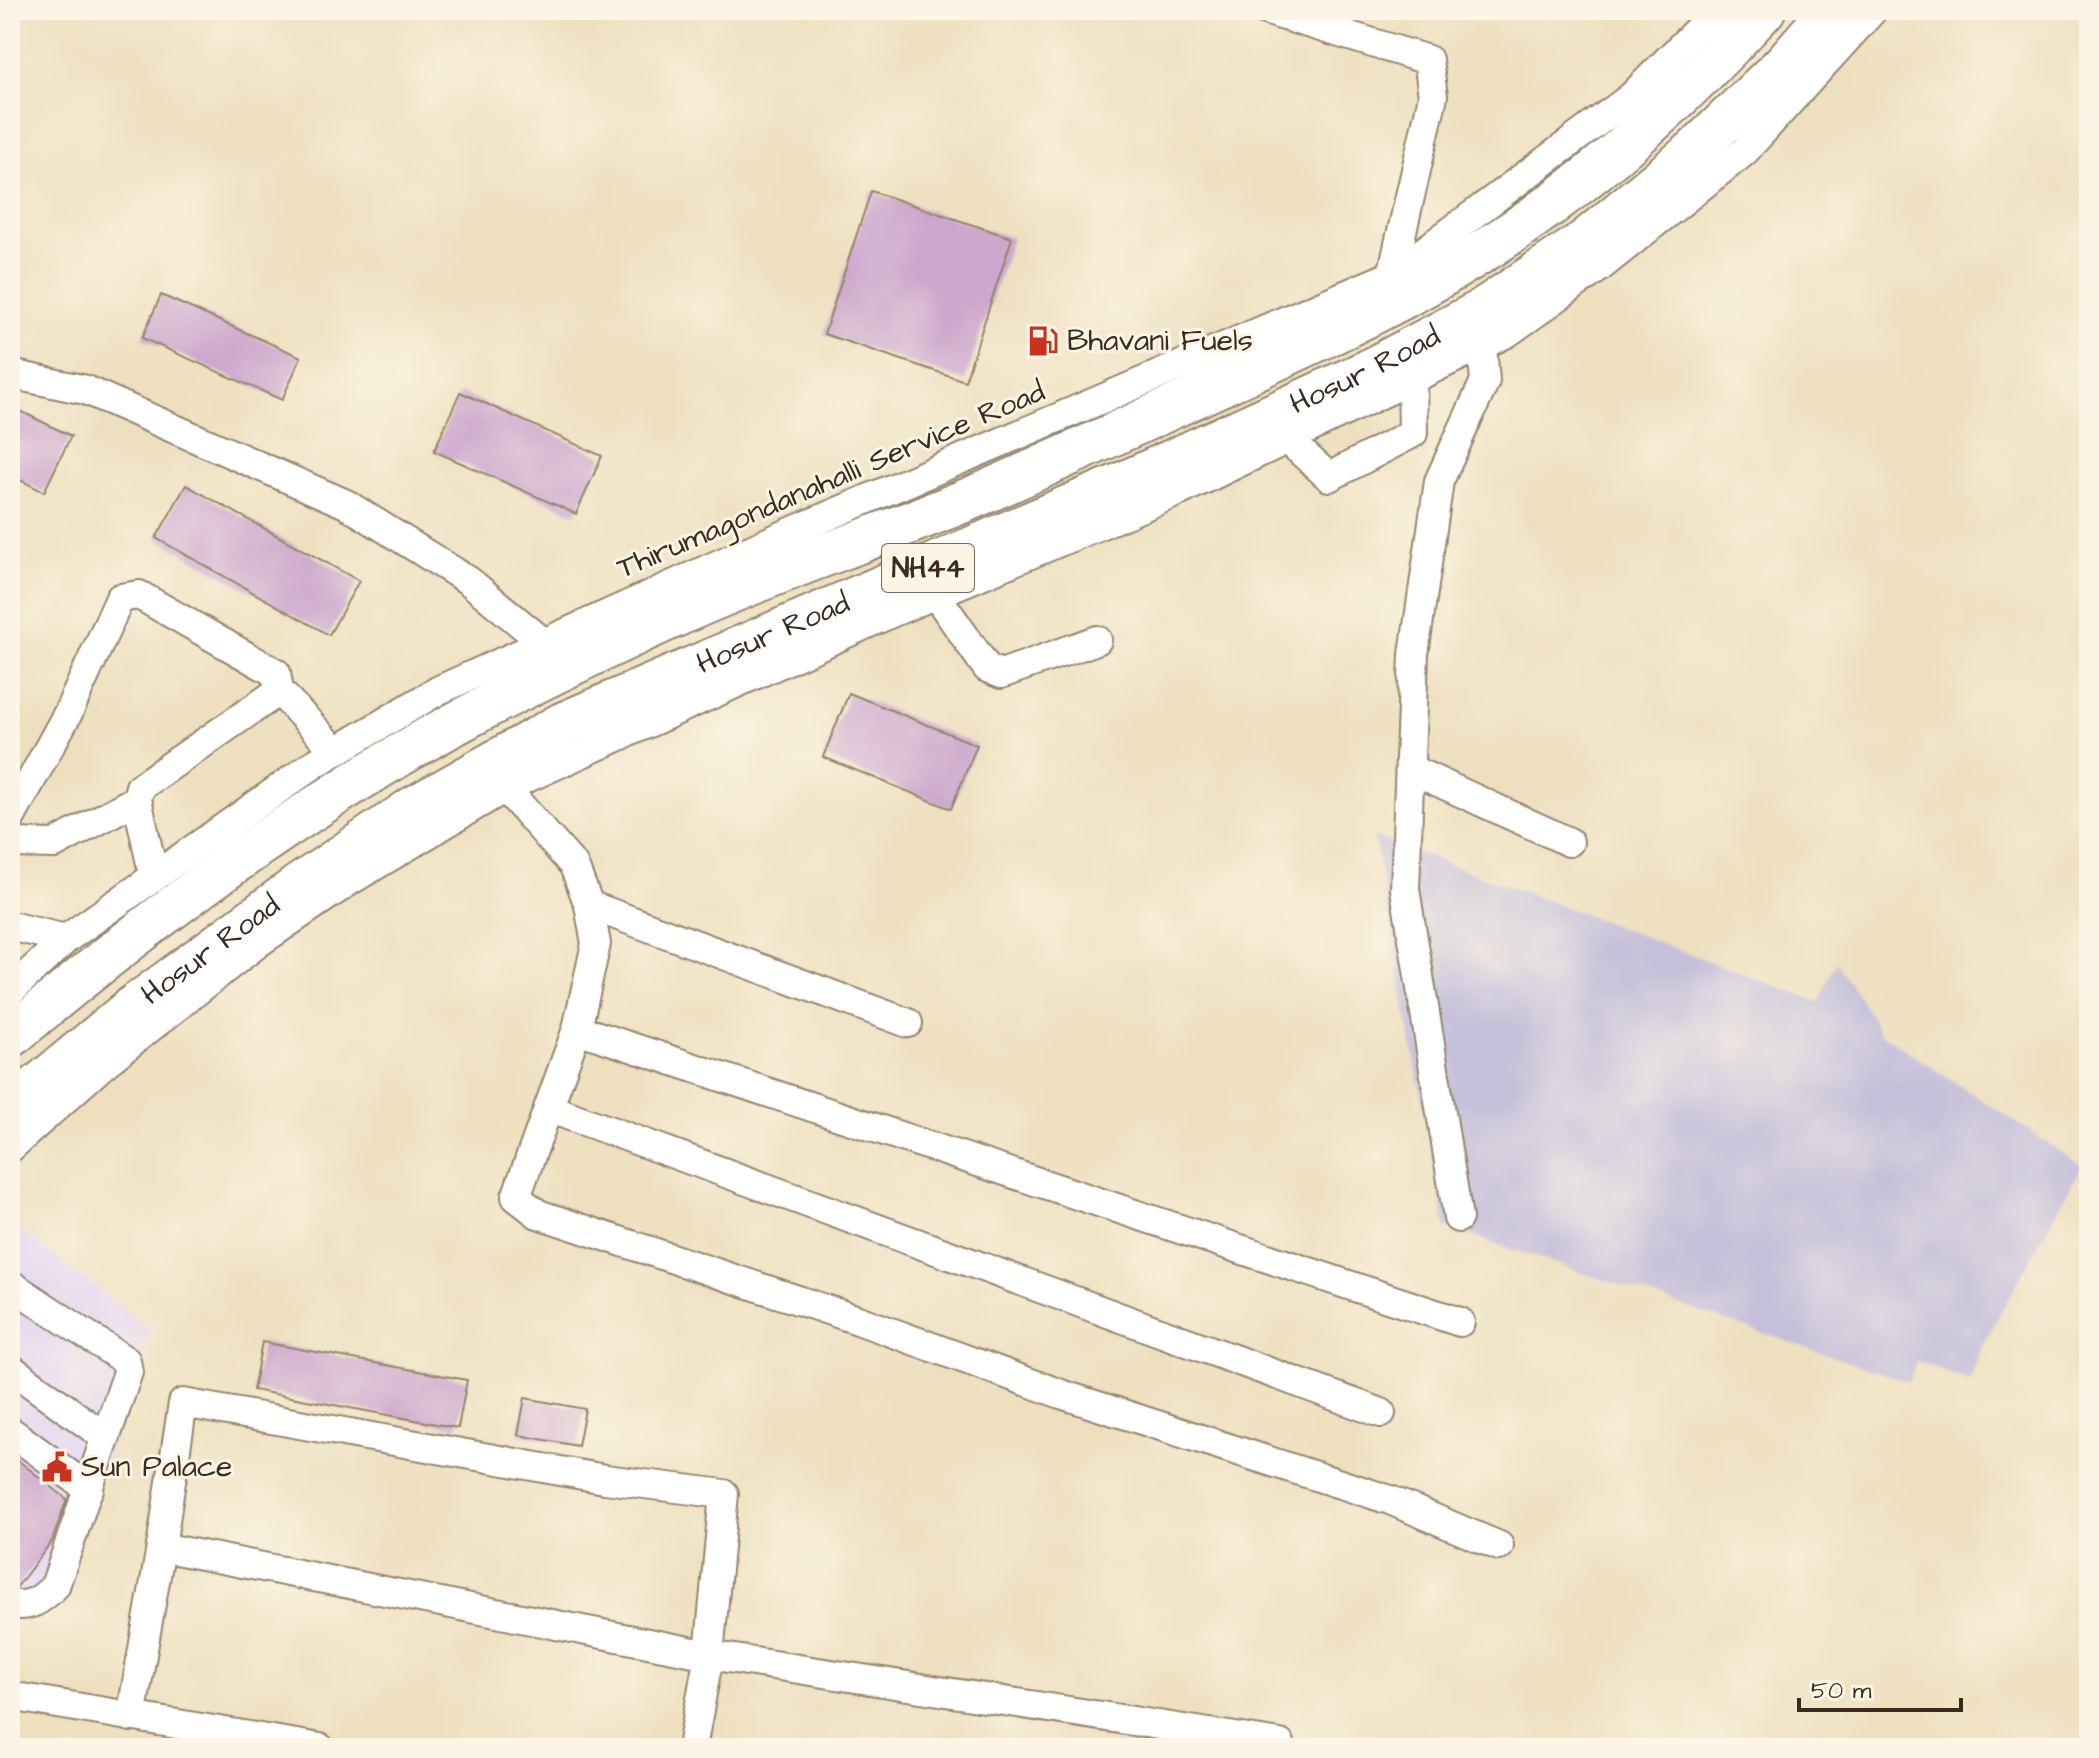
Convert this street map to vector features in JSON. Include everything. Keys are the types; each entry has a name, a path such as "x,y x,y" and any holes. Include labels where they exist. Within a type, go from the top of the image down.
{"highway":[{"name":"Hosur Road","path":"10,1037 130,940 277,835 416,746 510,694 682,612 1000,485 1340,330 1451,272 1521,227 1584,178 1672,104 1764,10"},
{"name":"Hosur Road","path":"10,1109 133,1007 298,886 413,808 562,724 1133,479 1368,371 1479,312 1585,241 1694,151 1784,64 1831,10"}],"street":[{"path":"1265,10 1428,60 1433,96 1392,275"},
{"name":"Thirumagondanahalli Service Road","path":"10,991 66,939 154,877 336,751 439,690 779,537 1392,275 1523,181 1631,97 1717,10"},
{"path":"10,1148 104,1064 258,943 351,880 505,788 936,595 1180,491 1482,347 1600,267 1744,152 1873,10"},
{"path":"1458,1218 1405,889 1414,654 1439,481 1485,381 1482,347"},
{"path":"10,374 86,390 346,504 469,581 544,643"},
{"path":"1288,440 1329,477 1413,433 1412,380"},
{"path":"10,819 68,713 120,598 139,595 276,673 279,691 336,751"},
{"path":"936,595 987,668 1001,674 1097,640"},
{"path":"154,877 150,844 137,799 140,787 279,691"},
{"path":"1410,769 1569,842"},
{"path":"505,788 574,866 589,905 596,944 577,1029 551,1109 516,1197 538,1214 858,1320 1061,1394 1390,1500 1499,1546"},
{"path":"10,843 55,844 137,799"},
{"path":"589,905 908,1023"},
{"path":"10,926 66,939"},
{"path":"577,1029 1460,1322"},
{"path":"551,1109 1381,1413"},
{"path":"10,1284 126,1361 128,1372 124,1393 105,1437 55,1586 42,1599 24,1607 10,1604"},
{"path":"10,1368 105,1437"},
{"path":"131,1717 183,1403 605,1479 724,1494 709,1655 692,1748"},
{"path":"10,1431 89,1489"},
{"path":"161,1547 709,1655 1280,1744 1279,1748"},
{"path":"10,1696 320,1748"}],"shaded area":[{"path":"1374,836 1819,1002 1836,962 1882,1034 2082,1166 1984,1343 1970,1382 1916,1361 1909,1382 1445,1227"},
{"name":"Sun Palace","path":"10,1222 151,1329 56,1609 10,1606"}],"building":[{"path":"871,191 1012,238 965,381 824,334"},
{"path":"161,295 301,357 282,400 142,338"},
{"path":"460,392 602,456 576,514 434,451"},
{"path":"10,406 71,436 44,492 10,475"},
{"path":"186,485 359,581 329,635 156,538"},
{"path":"849,693 977,745 951,809 823,757"},
{"path":"262,1342 467,1380 458,1428 253,1390"},
{"path":"525,1398 585,1409 578,1446 518,1435"},
{"path":"10,1454 67,1499 52,1541 16,1588 10,1587"}],"place":[{"name":"Bhavani Fuels","path":"1043,341"},
{"name":"Sun Palace","path":"57,1467"}]}
